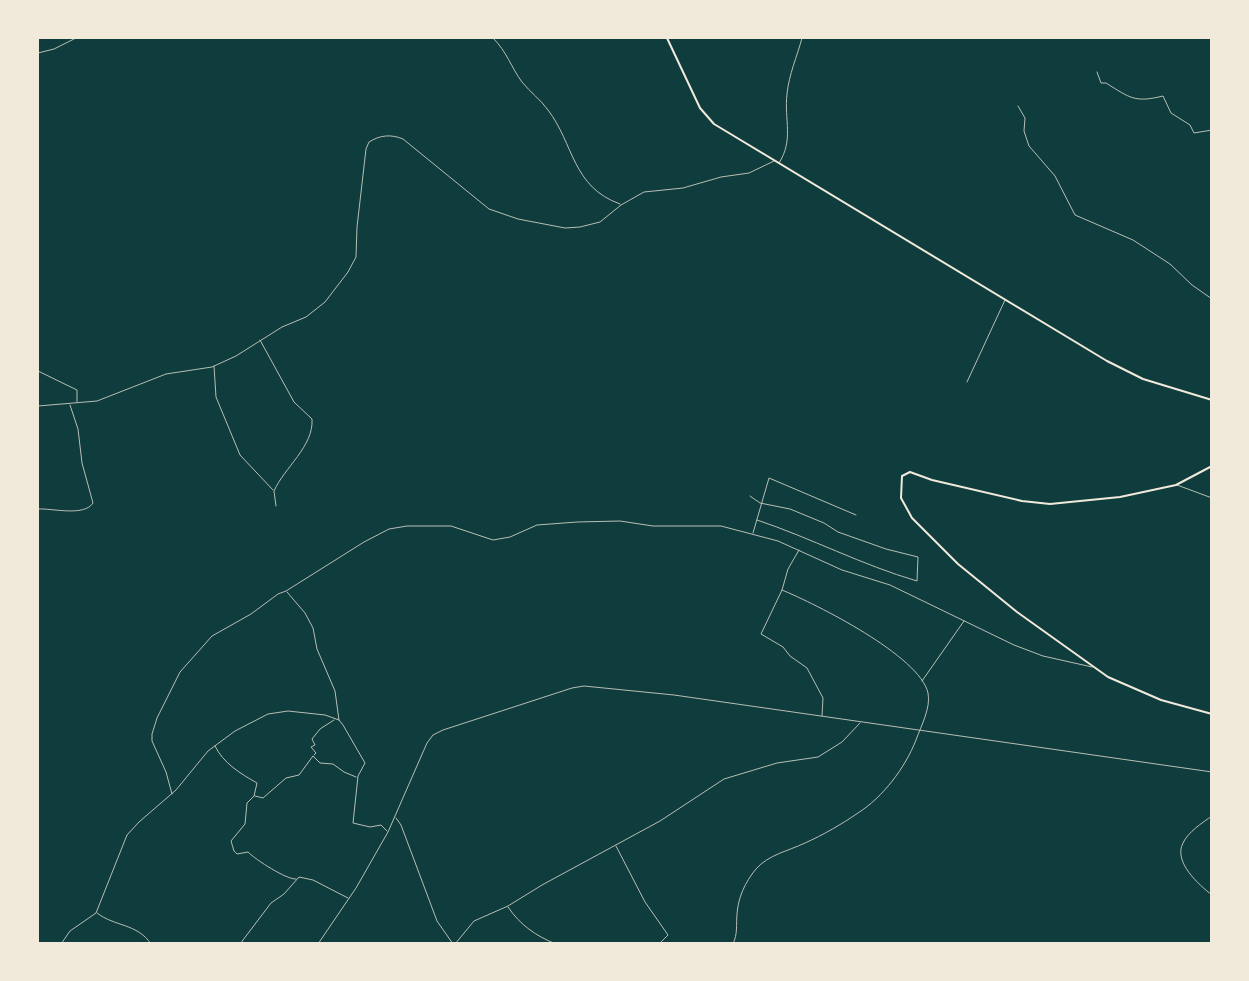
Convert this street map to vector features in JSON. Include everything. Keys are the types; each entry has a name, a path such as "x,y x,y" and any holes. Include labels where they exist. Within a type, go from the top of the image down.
{"main road":[{"path":"667,38 700,108 707,117 774,161 1117,367 1174,390 1212,400"},
{"path":"1212,466 1176,484 1100,500 1037,504 932,480 916,473 905,474 902,476 901,498 904,508 940,549 1018,612 1058,639 1094,667 1108,676 1160,700 1212,714"}],"street":[{"path":"38,53 54,49 76,38"},
{"path":"493,38 511,60 516,72 530,92 548,110 582,174 597,192 620,205"},
{"path":"779,164 788,143 787,95 791,68 802,38"},
{"path":"1097,72 1101,83 1106,83 1137,99 1144,101 1163,96 1172,114 1190,125 1194,133 1212,130"},
{"path":"1018,106 1025,118 1024,131 1029,146 1055,176 1075,215 1133,240 1166,262 1212,299"},
{"path":"38,406 70,404 107,398 166,374 214,366 236,356 260,340 306,317 325,302 348,272 356,257 357,227 366,149 369,142 378,137 391,136 403,139 482,204 510,217 548,226 580,227 600,222 620,205 644,192 684,188 721,177 749,173 774,161"},
{"path":"967,382 1006,299"},
{"path":"260,340 294,402 312,419 312,425 304,445 274,491"},
{"path":"214,366 216,397 240,455 274,491 276,506"},
{"path":"38,370 77,390 77,403"},
{"path":"38,509 71,511 90,507 93,503 82,463 78,430 70,404"},
{"path":"753,533 760,503 769,478 856,514"},
{"path":"1176,484 1212,498"},
{"path":"750,496 760,503 790,509 824,523 838,532 886,549 918,557 917,582 859,562 798,535 757,520"},
{"path":"172,794 166,772 152,741 152,734 157,718 180,672 212,636 364,542 389,529 407,526 450,526 493,540 510,537 536,525 592,521 620,521 653,526 720,526 753,533 799,550 842,570 899,588 1014,645 1043,656 1094,667"},
{"path":"799,550 788,569 782,590 761,634 783,647 790,656 807,668 823,698 822,717"},
{"path":"733,944 738,930 739,902 746,884 754,871 764,861 808,842 860,812 875,801 907,758 920,731 928,698 922,681 898,656 854,624 782,590"},
{"path":"286,591 305,613 313,628 317,649 335,691 339,720 364,760 364,766 358,778 353,823 370,827 381,825 388,832"},
{"path":"922,681 964,620"},
{"path":"318,944 348,899 388,832 427,743 433,735 443,730 572,688 584,686 617,688 1212,772"},
{"path":"61,944 70,931 96,913 127,836 139,822 172,794 215,745 235,731 268,714 295,710 339,720"},
{"path":"254,796 263,798 286,778 299,775 316,753 311,747 315,745 312,739 320,729 335,719"},
{"path":"395,816 401,825 437,920 454,944 474,921 508,906 542,885 616,845 688,804 724,779 777,763 818,757 842,742 860,723"},
{"path":"215,745 224,760 241,774 257,783 254,796 247,802 245,824 232,839 231,844 236,854 248,852 259,862 282,872 290,879 303,877 313,880 332,891 344,895 348,899"},
{"path":"313,756 320,763 333,764 344,772 358,778"},
{"path":"1212,816 1186,838 1182,845 1182,852 1190,874 1212,895"},
{"path":"616,845 645,902 668,935 659,944"},
{"path":"240,944 271,903 284,894 296,879"},
{"path":"508,906 530,930 556,944"},
{"path":"96,913 108,921 132,927 144,935 151,944"}]}
